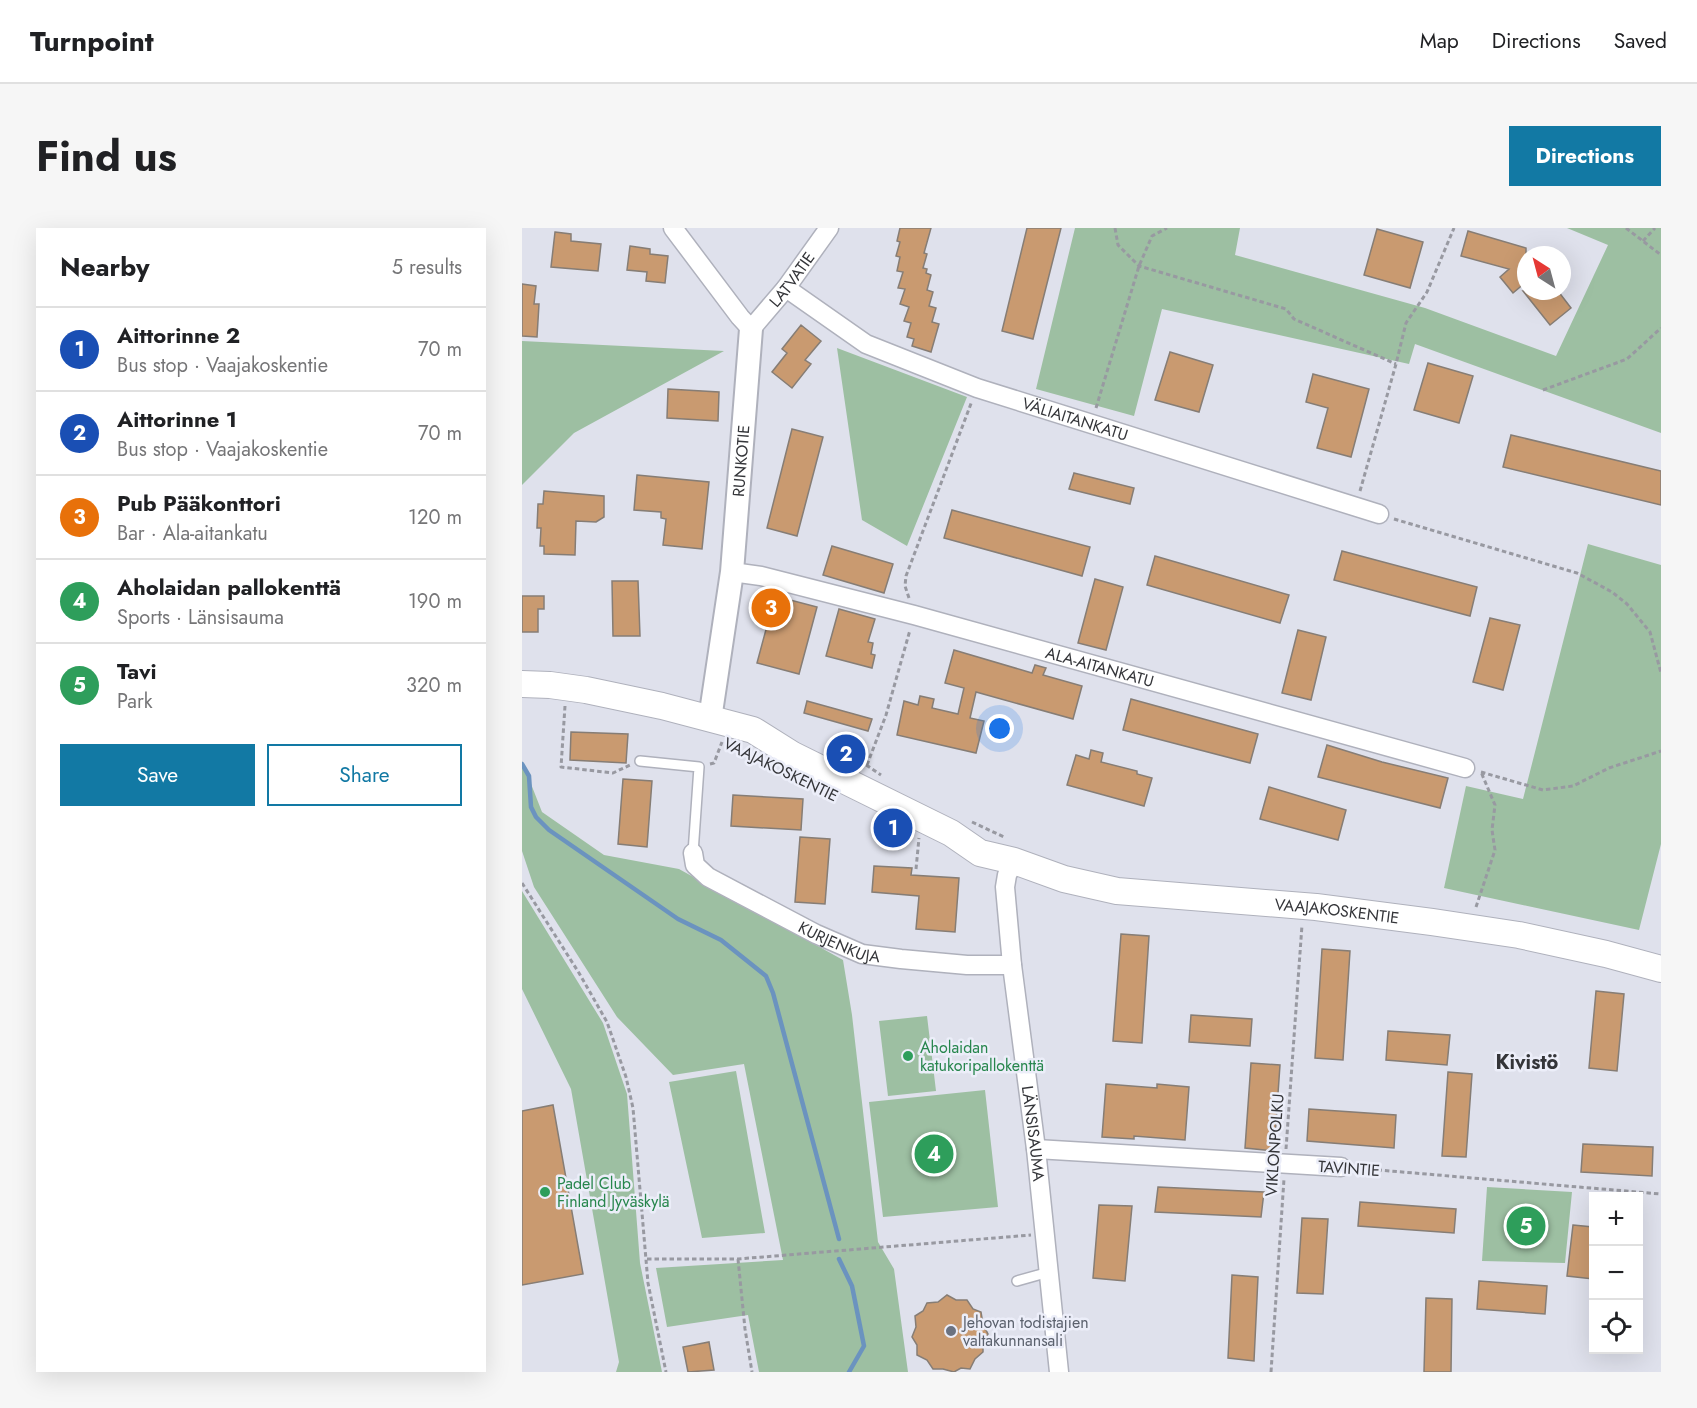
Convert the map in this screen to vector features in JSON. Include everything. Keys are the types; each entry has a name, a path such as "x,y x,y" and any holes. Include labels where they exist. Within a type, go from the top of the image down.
{"main road":[{"name":"VAAJAKOSKENTIE","path":"522,684 586,690 662,706 747,743 793,755 951,832 987,840 1014,861 1064,879 1118,891 1316,908 1519,935 1661,969"}],"street":[{"path":"673,228 751,329"},
{"name":"LATVATIE","path":"751,329 786,288 830,228"},
{"name":"VÄLIAITANKATU","path":"786,288 866,344 977,388 1379,514"},
{"name":"RUNKOTIE","path":"712,729 732,572 751,329"},
{"name":"ALA-AITANKATU","path":"732,572 761,576 914,615 1473,770"},
{"name":"KURJENKUJA","path":"693,853 696,865 708,877 816,934 862,954 967,965 1012,965"},
{"name":"LÄNSISAUMA","path":"1014,861 1007,874 1005,887 1012,965 1036,1149 1059,1372"},
{"name":"TAVINTIE","path":"1036,1149 1341,1167"}],"lane":[{"path":"640,761 699,767 693,853"},
{"path":"1017,1281 1049,1272"}],"path":[{"path":"1115,228 1118,245 1138,266 1286,309 1294,319 1396,364"},
{"path":"1091,424 1138,266 1152,236 1167,228"},
{"path":"1355,507 1406,323 1427,292 1454,228"},
{"path":"1626,228 1661,255"},
{"path":"1643,241 1654,228"},
{"path":"1543,390 1627,359 1661,328"},
{"path":"867,765 886,715 914,615 905,586 906,576 977,388"},
{"path":"1379,514 1577,573 1595,582 1627,604 1650,632 1661,673"},
{"path":"575,706 565,704 561,767 613,773 640,761"},
{"name":"VAAJAKOSKENTIE","path":"712,729 723,741 714,763"},
{"path":"1473,770 1543,790 1573,786 1609,768 1661,751"},
{"path":"1473,770 1495,805 1492,830 1495,850 1476,907"},
{"path":"910,835 926,840"},
{"path":"916,869 919,838"},
{"path":"522,884 579,973 607,1022 626,1077 633,1108 648,1283 666,1372"},
{"name":"VIKLONPOLKU","path":"1272,1370 1302,923"},
{"name":"TAVINTIE","path":"1341,1167 1661,1194"},
{"path":"647,1259 738,1259 1032,1235"},
{"path":"738,1259 752,1372"}],"green space":[{"path":"1075,228 1240,228 1235,255 1425,308 1556,356 1608,245 1567,228 1661,228 1661,433 1415,344 1409,364 1162,309 1134,416 1036,389"},
{"path":"522,341 724,351 574,433 522,485"},
{"path":"837,348 967,397 907,546 862,520"},
{"path":"1588,544 1661,565 1661,844 1639,930 1444,888 1466,786 1523,799"},
{"path":"522,761 542,812 604,855 679,869 843,960 852,1015 878,1242 894,1269 908,1372 759,1372 748,1315 667,1327 656,1268 783,1260 744,1064 673,1075 617,1017 534,887 522,851"},
{"path":"522,891 603,1023 627,1094 640,1263 662,1372 616,1372 619,1362 571,1089 522,989"},
{"name":"Aholaidan katukoripallokenttä","path":"927,1016 936,1091 888,1096 879,1021"},
{"path":"736,1071 765,1233 702,1238 669,1082"},
{"path":"985,1090 998,1207 883,1217 869,1102"},
{"path":"1487,1187 1572,1192 1565,1263 1482,1261"}],"building":[{"path":"900,228 931,228 924,253 927,254 923,268 927,269 926,273 931,275 927,290 933,292 929,306 936,308 932,322 939,324 931,352 912,346 914,339 907,337 911,323 904,321 909,307 900,304 905,289 898,288 903,272 897,271 900,257 896,256 900,242 897,241"},
{"path":"1027,228 1061,228 1033,339 1002,331"},
{"path":"1377,229 1423,242 1410,288 1364,275"},
{"path":"1468,231 1519,246 1517,246 1517,290 1513,293 1500,277 1509,269 1461,256"},
{"path":"555,232 571,234 571,241 601,244 598,271 551,267"},
{"path":"630,246 650,249 650,254 668,256 665,283 646,281 647,272 627,270"},
{"path":"522,284 536,286 534,304 539,304 537,337 522,336"},
{"path":"1530,300 1565,300 1571,308 1550,325"},
{"path":"801,325 821,341 805,360 811,364 792,388 772,372 787,353 782,349"},
{"path":"1170,352 1213,365 1199,412 1155,400"},
{"path":"1428,363 1473,376 1459,423 1414,410"},
{"path":"1313,374 1369,389 1351,457 1317,448 1328,408 1306,402"},
{"path":"668,389 719,392 718,421 667,418"},
{"path":"792,429 823,437 797,536 767,528"},
{"path":"1511,435 1661,471 1661,505 1503,467"},
{"path":"1074,473 1134,488 1130,504 1069,489"},
{"path":"637,475 709,482 702,549 663,545 666,519 661,518 661,512 634,510"},
{"path":"544,491 604,496 604,517 596,522 576,521 575,555 544,554 544,546 540,546 541,528 537,528 538,504 543,504"},
{"path":"952,510 1090,547 1082,576 944,538"},
{"path":"832,546 893,564 884,593 823,575"},
{"path":"1342,551 1477,587 1470,616 1334,580"},
{"path":"1155,556 1289,595 1280,623 1147,585"},
{"path":"1095,579 1123,587 1106,650 1078,643"},
{"path":"612,581 638,581 640,636 613,636"},
{"path":"522,596 544,596 544,609 538,609 538,632 522,632"},
{"path":"775,596 817,607 799,674 757,663"},
{"path":"839,609 875,619 868,642 873,643 871,654 875,655 872,668 826,656"},
{"path":"1490,618 1520,625 1503,690 1473,682"},
{"path":"1298,630 1326,637 1311,700 1282,693"},
{"path":"954,650 1032,673 1035,665 1046,668 1043,675 1082,686 1073,719 976,692 970,718 984,721 976,753 897,735 904,701 918,705 920,696 934,699 932,708 958,714 964,688 945,683"},
{"path":"1131,699 1258,734 1250,763 1123,730"},
{"path":"807,701 872,719 868,731 804,713"},
{"path":"571,732 628,734 626,763 570,760"},
{"path":"1327,745 1382,762 1448,778 1440,808 1318,777"},
{"path":"1091,750 1103,753 1101,762 1137,771 1137,774 1152,778 1144,806 1067,785 1076,755 1089,759"},
{"path":"623,779 652,781 647,847 618,844"},
{"path":"1269,787 1346,810 1338,840 1260,819"},
{"path":"733,795 803,799 801,830 731,826"},
{"path":"800,837 830,839 825,904 795,902"},
{"path":"874,866 912,868 911,875 959,878 955,932 916,929 919,896 872,892"},
{"path":"1121,934 1149,936 1142,1043 1113,1041"},
{"path":"1322,949 1350,951 1343,1060 1315,1058"},
{"path":"1596,991 1624,994 1617,1071 1589,1068"},
{"path":"1191,1015 1252,1019 1250,1046 1189,1042"},
{"path":"1388,1031 1450,1035 1447,1065 1386,1060"},
{"path":"1251,1063 1280,1065 1274,1151 1245,1148"},
{"path":"1448,1072 1472,1074 1466,1157 1442,1156"},
{"path":"1106,1084 1157,1088 1157,1084 1189,1087 1185,1140 1134,1136 1134,1139 1102,1137"},
{"name":"Padel Club Finland Jyväskylä","path":"553,1105 583,1274 522,1285 522,1111"},
{"path":"1309,1109 1396,1115 1394,1148 1307,1141"},
{"path":"1583,1144 1653,1147 1652,1176 1581,1172"},
{"path":"1158,1187 1264,1192 1261,1217 1155,1212"},
{"path":"1360,1202 1456,1209 1454,1233 1358,1226"},
{"path":"1099,1205 1132,1206 1125,1281 1093,1278"},
{"path":"1302,1218 1328,1219 1323,1294 1297,1293"},
{"path":"1573,1225 1589,1227 1589,1279 1567,1276"},
{"path":"1232,1275 1258,1277 1254,1361 1228,1358"},
{"path":"1479,1281 1547,1286 1545,1314 1477,1309"},
{"name":"Jehovan todistajien valtakunnansali","path":"947,1295 956,1300 967,1300 973,1309 981,1312 988,1334 983,1343 983,1352 975,1359 970,1369 961,1368 954,1372 933,1369 927,1360 917,1355 917,1345 912,1337 916,1327 915,1316 923,1311 927,1303 938,1302"},
{"path":"1426,1298 1452,1299 1451,1372 1424,1372"},
{"path":"709,1342 714,1370 688,1372 683,1347"}],"waterway":[{"path":"522,764 529,776 531,807 536,817 549,830 678,919 721,940 766,976 773,993 839,1239"},
{"path":"839,1259 852,1286 864,1346 849,1372"}],"place":[{"name":"Pub Pääkonttori","path":"771,608"},
{"name":"Aittorinne 1","path":"846,754"},
{"name":"Aittorinne 2","path":"893,828"},
{"name":"Aholaidan katukoripallokenttä","path":"908,1056"},
{"name":"Aholaidan pallokenttä","path":"934,1154"},
{"name":"Padel Club Finland Jyväskylä","path":"545,1192"},
{"name":"Tavi","path":"1526,1226"},
{"name":"Jehovan todistajien valtakunnansali","path":"951,1331"}],"district":[{"name":"Kivistö","path":"1527,1062"}]}
